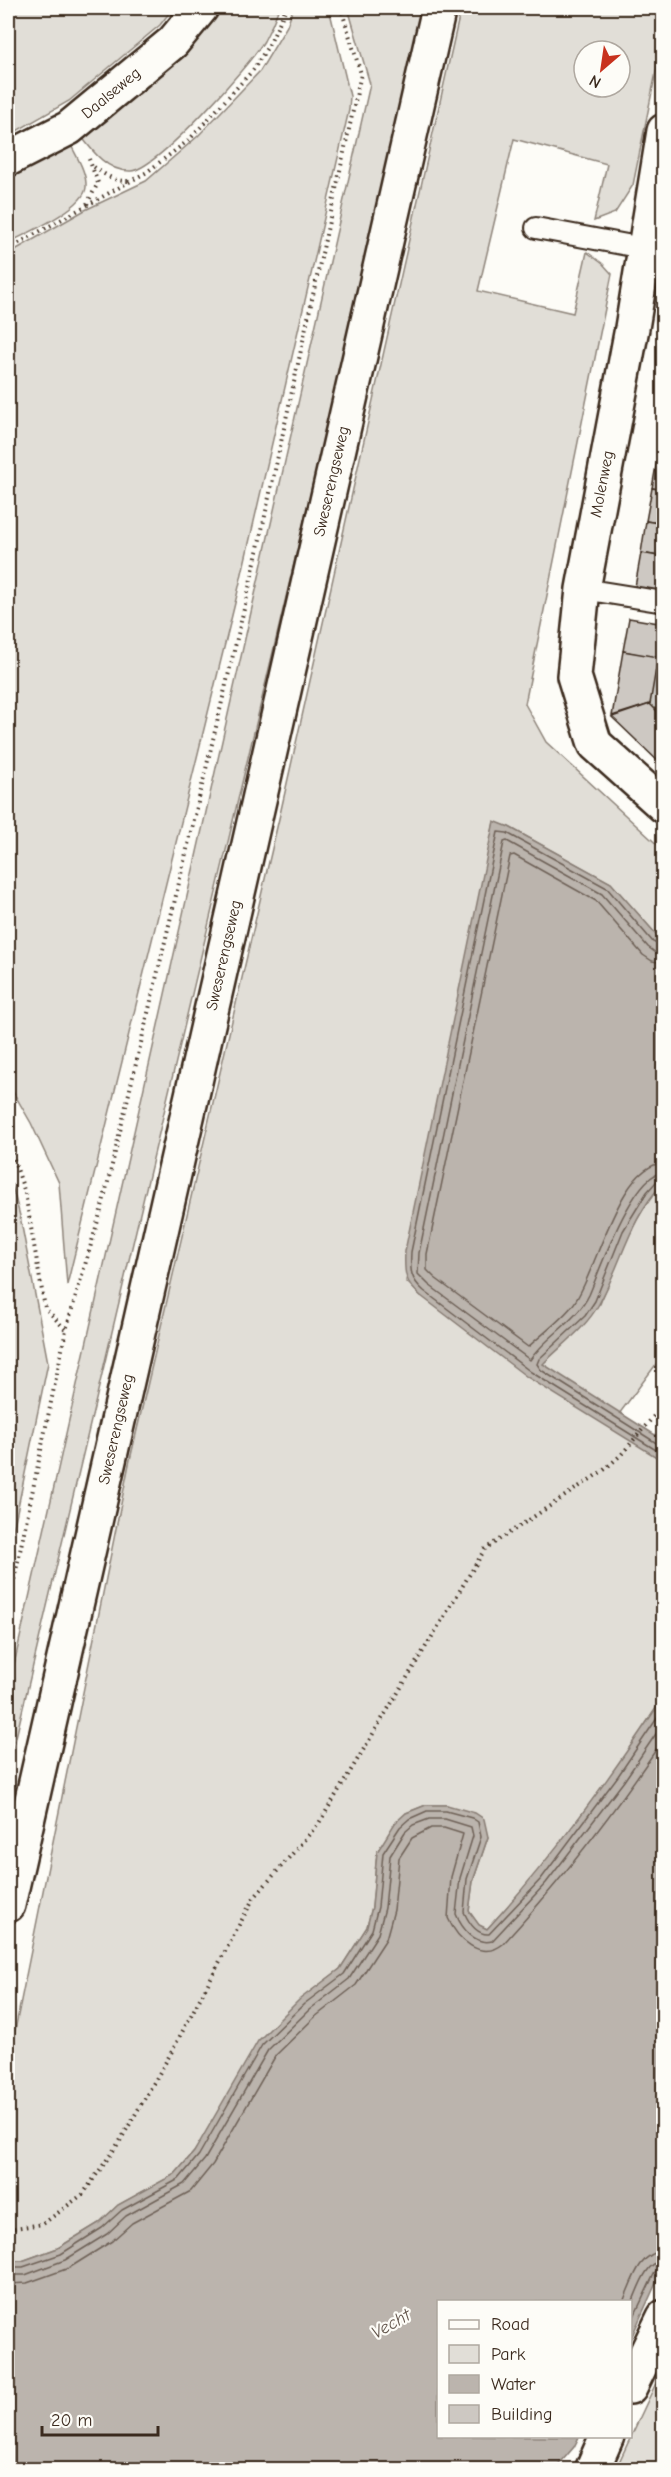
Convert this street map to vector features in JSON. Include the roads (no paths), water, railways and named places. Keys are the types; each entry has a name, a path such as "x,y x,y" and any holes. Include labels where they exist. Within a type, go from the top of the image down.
{"main road":[{"name":"Daalseweg","path":"8,159 69,128 173,42 201,8"},
{"name":"Sweserengseweg","path":"8,1905 439,8"},
{"name":"Molenweg","path":"663,131 632,328 583,588 574,676 596,744 663,806"},
{"path":"632,2383 663,2317"},
{"path":"592,2469 606,2438"}],"lane":[{"path":"536,228 643,248"},
{"path":"583,588 663,602"}],"water":[{"path":"494,821 611,883 663,942 663,1183 651,1197 634,1227 594,1313 581,1329 543,1364 663,1440 663,1451 658,1458 527,1377 421,1296 411,1286 406,1276 405,1251"},
{"name":"Vecht","path":"663,1698 663,2268 632,2336 632,2300 437,2300 437,2438 578,2438 574,2447 555,2469 8,2469 8,2261 22,2261 58,2248 99,2223 118,2205 175,2174 194,2152 258,2041 300,1999 340,1969 367,1927 372,1907 377,1852 395,1823 406,1813 426,1805 447,1805 475,1813 484,1819 488,1837 473,1881 469,1911 479,1925 487,1929 580,1817"}]}
